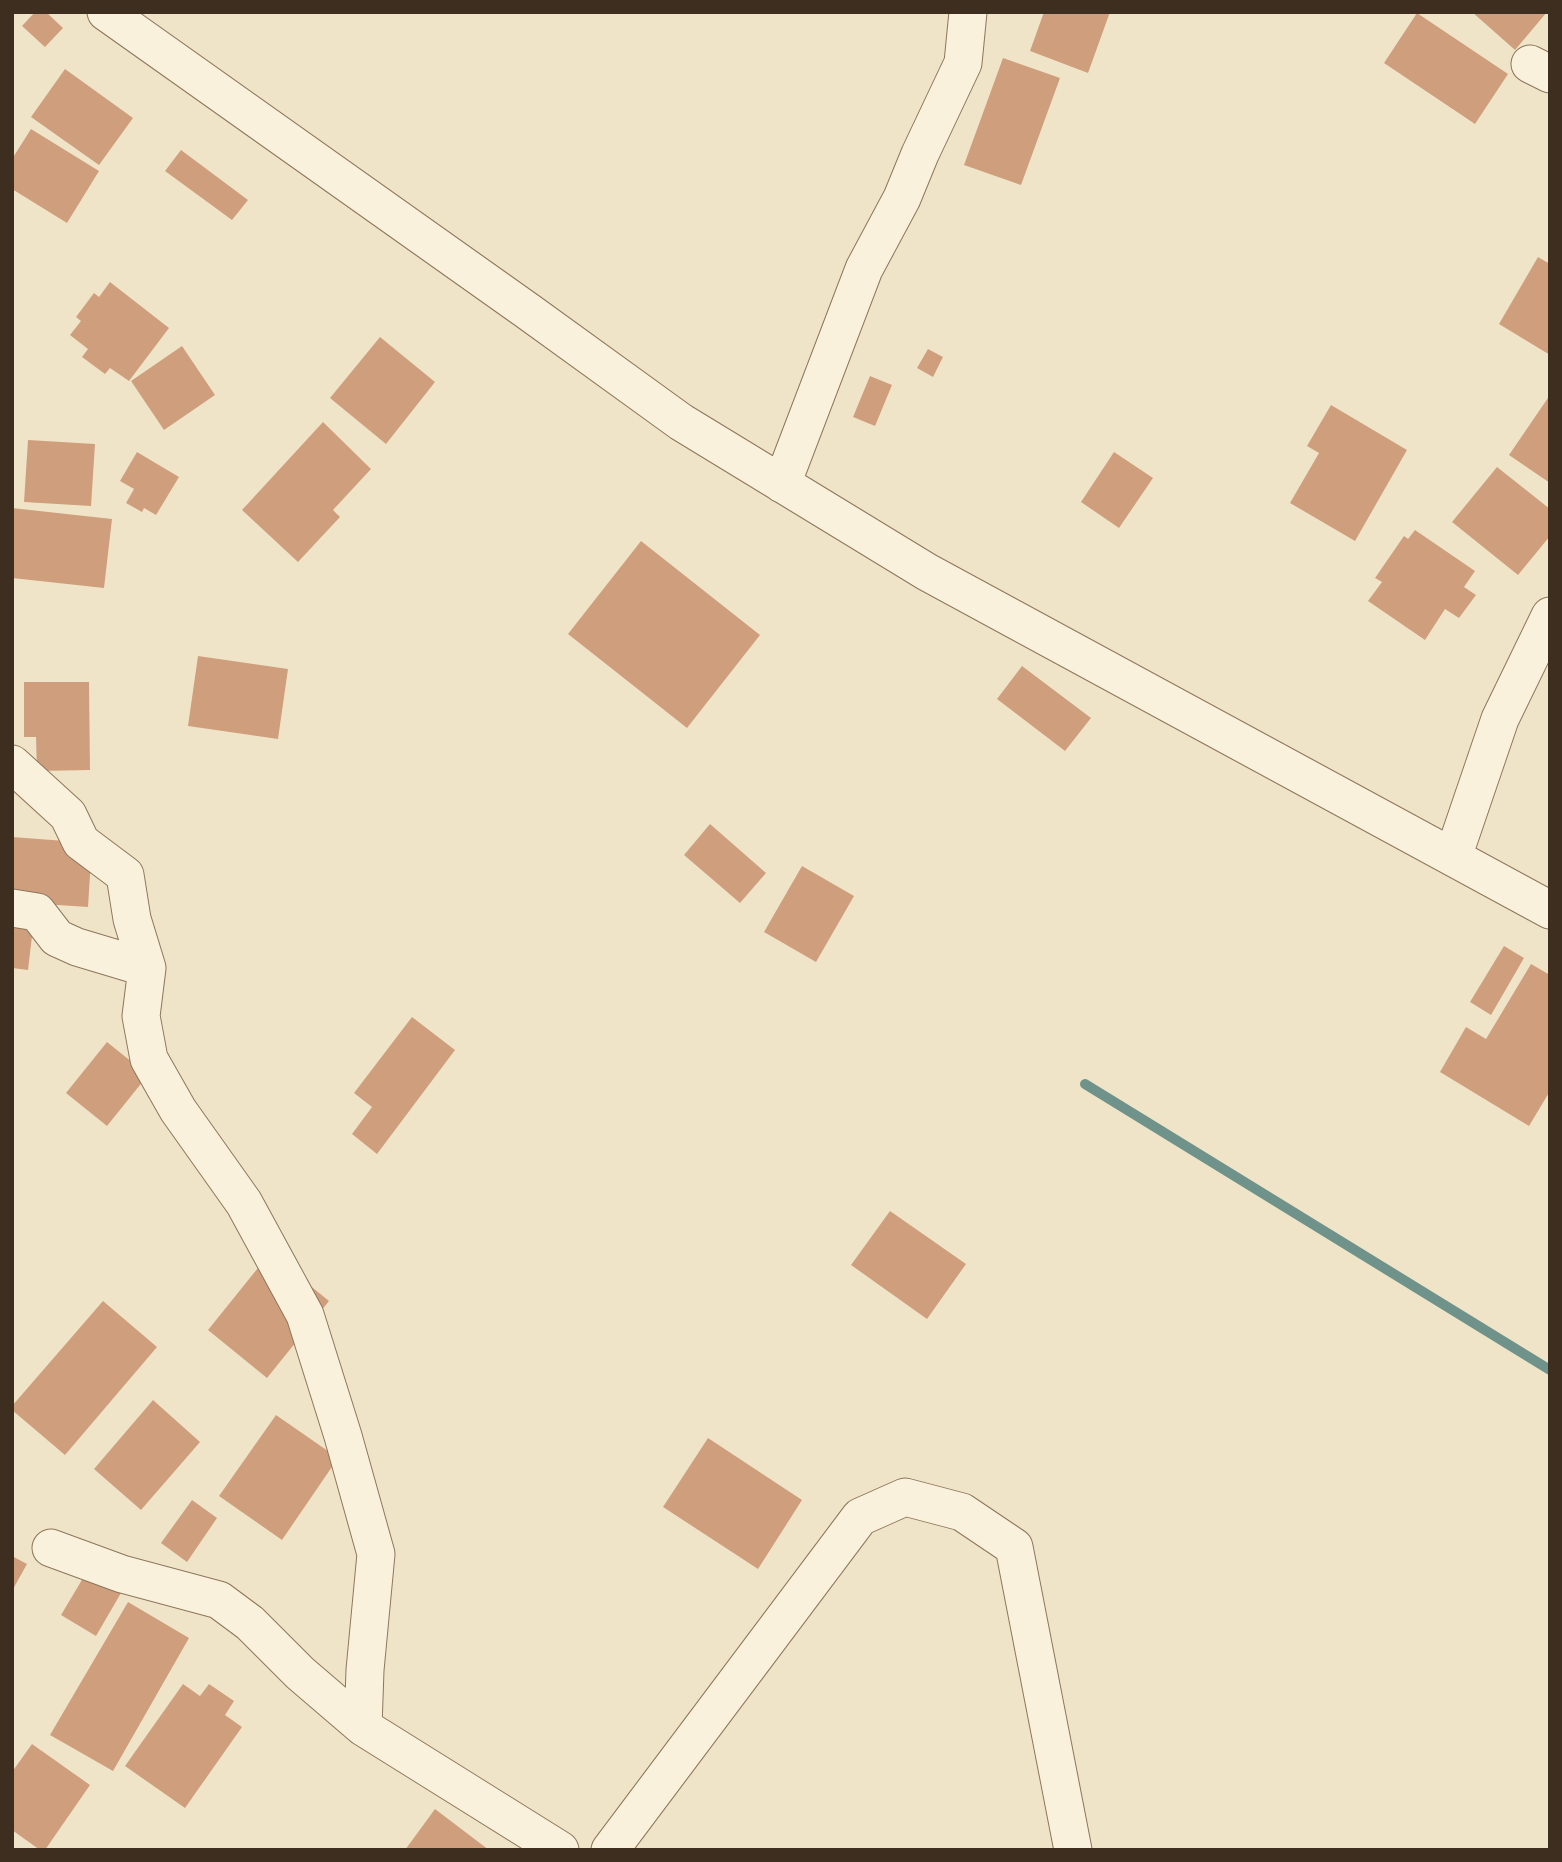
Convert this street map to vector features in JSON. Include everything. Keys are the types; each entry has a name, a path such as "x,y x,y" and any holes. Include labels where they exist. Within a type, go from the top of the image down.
{"street":[{"path":"106,12 681,422 927,572 1550,910"},
{"path":"782,484 864,269 902,198 963,63 968,12"},
{"path":"1453,857 1500,719 1550,616"},
{"path":"12,764 68,815 81,842 125,875 132,919 147,968 141,1016 149,1059 178,1110 244,1203 305,1315 376,1554 365,1670 363,1727"},
{"path":"12,908 37,912 57,938 77,947 147,968"},
{"path":"610,1850 860,1517 905,1497 962,1513 1014,1547 1073,1850"},
{"path":"51,1548 122,1574 219,1600 250,1623 300,1673 363,1727 560,1850"}],"building":[{"path":"35,12 46,12 63,28 45,47 22,26"},
{"path":"1044,12 1110,12 1088,73 1030,51"},
{"path":"1472,12 1547,12 1515,50"},
{"path":"1417,13 1508,74 1475,124 1384,63"},
{"path":"1003,58 1060,78 1021,185 964,165"},
{"path":"65,69 133,118 99,165 31,117"},
{"path":"31,129 99,171 67,223 12,189 12,159"},
{"path":"181,150 248,200 232,220 165,171"},
{"path":"1538,257 1550,264 1550,355 1499,324"},
{"path":"110,282 169,328 129,381 110,368 105,374 82,357 88,349 70,335 81,321 76,317 94,293 99,297"},
{"path":"380,337 435,382 386,444 330,398"},
{"path":"182,346 215,395 164,430 131,381"},
{"path":"928,349 943,357 933,377 917,368"},
{"path":"870,376 892,385 875,426 853,417"},
{"path":"1550,395 1550,483 1509,455"},
{"path":"1331,405 1407,450 1355,541 1290,503 1319,453 1307,446"},
{"path":"323,422 371,469 333,510 340,517 298,562 242,510"},
{"path":"28,440 95,444 91,506 24,502"},
{"path":"137,452 179,477 156,515 144,508 142,512 126,503 134,489 120,481"},
{"path":"1114,452 1153,478 1119,528 1081,502"},
{"path":"1497,467 1550,509 1550,536 1518,575 1452,522"},
{"path":"12,508 112,519 104,588 12,578"},
{"path":"1415,530 1475,571 1464,587 1476,595 1459,618 1445,609 1425,640 1368,601 1382,582 1375,578 1404,536 1408,539"},
{"path":"641,541 760,635 687,728 568,634"},
{"path":"198,656 288,669 278,739 188,726"},
{"path":"1022,666 1091,718 1065,751 997,699"},
{"path":"24,682 89,682 90,770 37,771 36,737 24,737"},
{"path":"710,824 766,873 740,903 684,855"},
{"path":"12,837 92,843 88,907 12,902"},
{"path":"802,866 854,896 816,962 764,932"},
{"path":"12,916 34,919 28,970 12,968"},
{"path":"1504,946 1524,958 1491,1015 1470,1002"},
{"path":"1531,964 1550,975 1550,1091 1529,1126 1440,1072 1466,1027 1486,1039"},
{"path":"412,1017 455,1050 377,1154 352,1134 372,1107 354,1093"},
{"path":"107,1042 148,1075 107,1126 66,1093"},
{"path":"890,1211 966,1264 927,1319 851,1265"},
{"path":"270,1253 329,1301 267,1378 208,1330"},
{"path":"103,1301 157,1347 65,1455 12,1410 12,1406"},
{"path":"153,1400 200,1442 141,1510 94,1469"},
{"path":"276,1415 338,1458 282,1540 219,1496"},
{"path":"708,1438 802,1500 758,1569 663,1507"},
{"path":"192,1500 217,1518 187,1562 161,1543"},
{"path":"12,1556 27,1564 12,1591"},
{"path":"86,1573 121,1593 96,1636 61,1615"},
{"path":"128,1602 189,1638 113,1771 50,1735"},
{"path":"183,1684 200,1696 209,1684 234,1701 225,1715 242,1727 185,1808 125,1766"},
{"path":"32,1744 90,1785 45,1850 40,1850 12,1830 12,1772"},
{"path":"435,1809 489,1850 405,1850"}],"waterway":[{"path":"1085,1084 1550,1370"}]}
